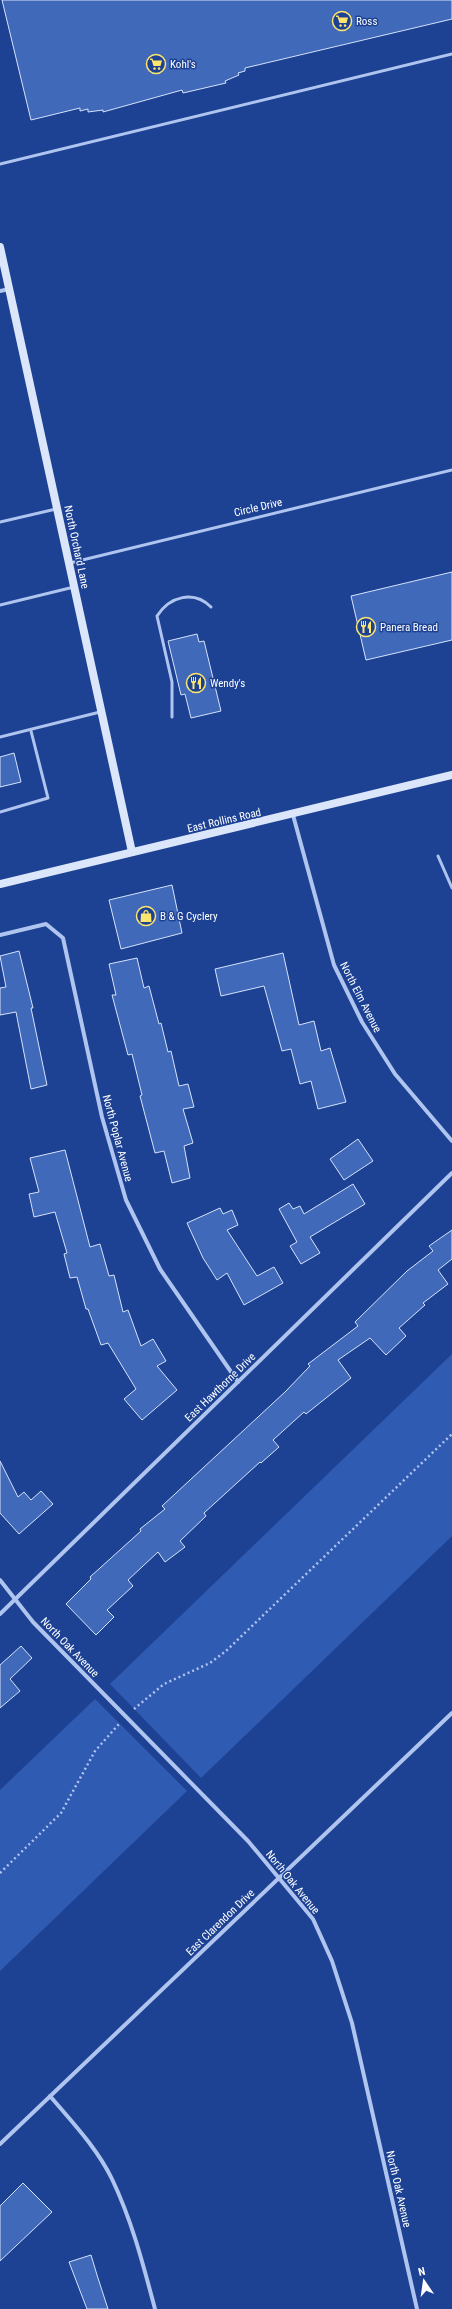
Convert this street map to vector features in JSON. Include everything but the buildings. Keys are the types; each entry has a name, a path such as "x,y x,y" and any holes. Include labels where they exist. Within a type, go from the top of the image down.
{"street":[{"name":"North Orchard Lane","path":"0,247 132,852"},
{"path":"0,291 10,289"},
{"name":"East Rollins Road","path":"0,884 293,815 452,775"},
{"name":"North Elm Avenue","path":"293,815 334,965 362,1022 395,1074 452,1141"},
{"name":"North Poplar Avenue","path":"0,935 46,924 63,938 102,1117 126,1200 160,1269 238,1382"},
{"name":"East Hawthorne Drive","path":"0,1614 452,1173"},
{"name":"North Oak Avenue","path":"0,1580 33,1622 242,1836 280,1877 312,1918 335,1968 352,2023 417,2309"},
{"name":"East Clarendon Drive","path":"0,2144 452,1713"},
{"path":"50,2096 82,2133 112,2178 134,2230 154,2309"}],"lane":[{"path":"0,164 452,54"},
{"name":"Circle Drive","path":"70,563 452,470"},
{"path":"0,522 58,508"},
{"path":"0,605 75,587"},
{"path":"172,717 172,682 157,616 163,607 172,600 180,598 204,600 211,608"},
{"path":"0,737 30,731 102,711"},
{"path":"0,812 48,798 30,731"},
{"path":"438,856 452,888"}],"path":[{"path":"133,1710 164,1684 210,1663 226,1651 452,1434"},
{"path":"0,1873 61,1813 92,1756 119,1724"}],"shaded area":[{"path":"452,1354 452,1536 201,1778 110,1684"},
{"path":"95,1699 187,1791 0,1971 0,1790"}],"place":[{"name":"Ross","path":"342,21"},
{"name":"Kohl's","path":"156,64"},
{"name":"Panera Bread","path":"366,627"},
{"name":"Wendy's","path":"196,683"},
{"name":"B & G Cyclery","path":"146,916"}]}
